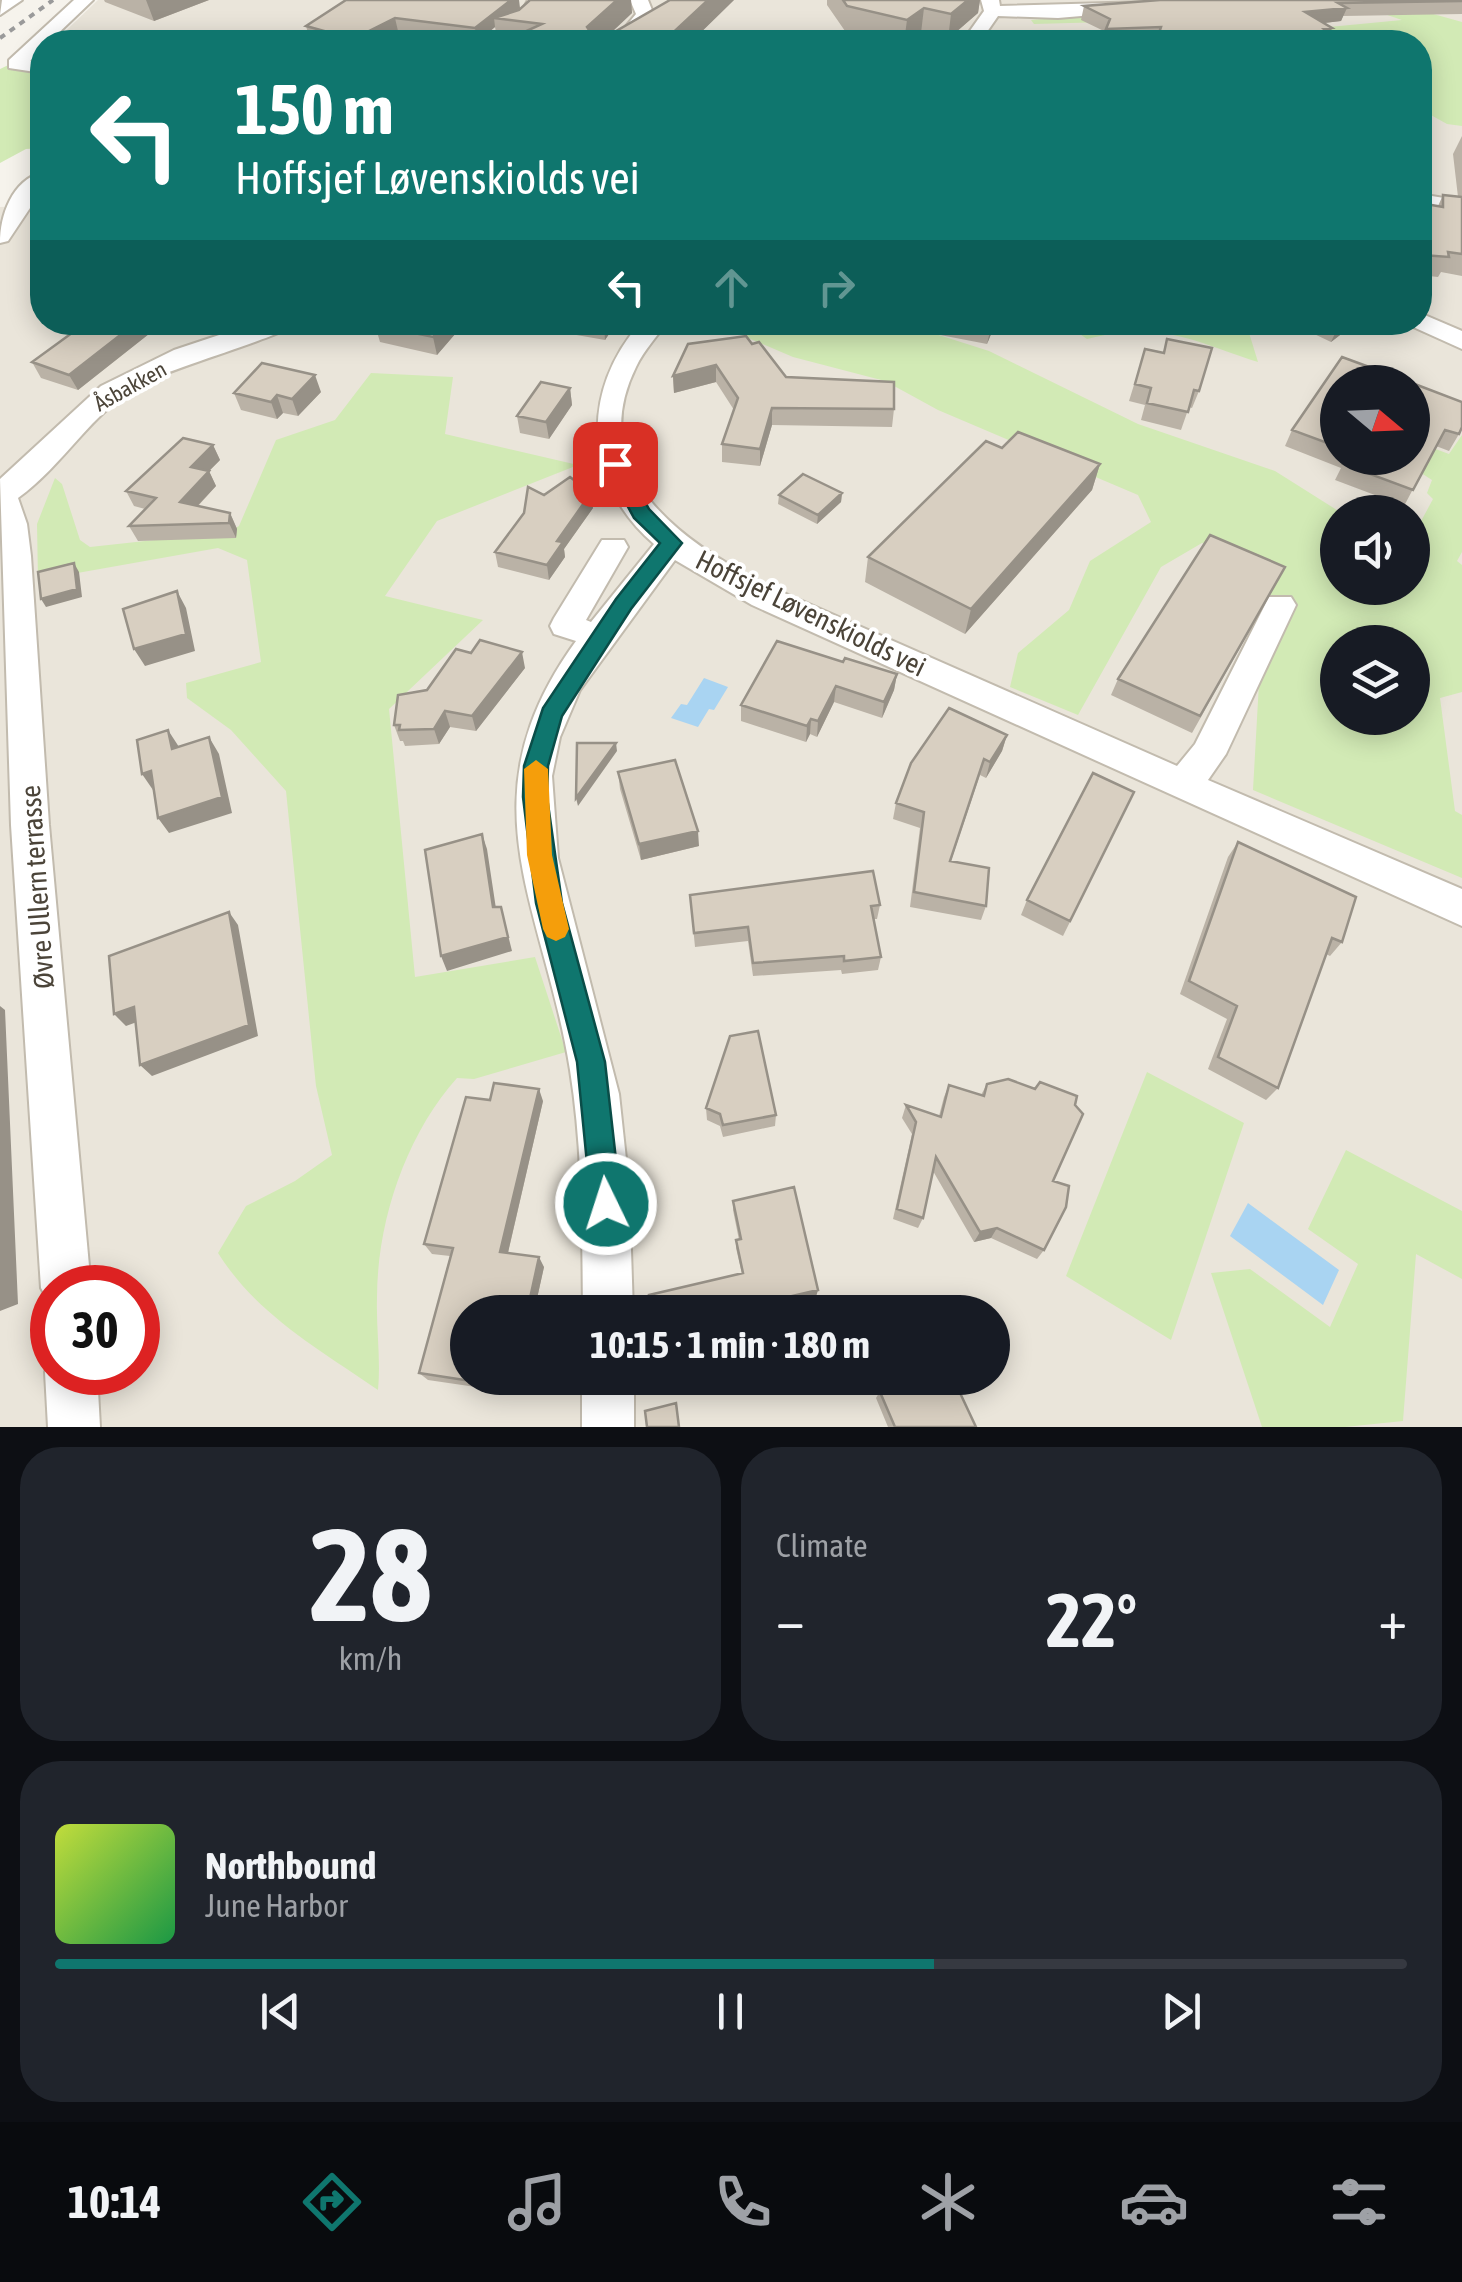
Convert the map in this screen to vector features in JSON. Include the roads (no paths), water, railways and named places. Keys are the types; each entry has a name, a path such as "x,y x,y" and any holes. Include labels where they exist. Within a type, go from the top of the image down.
{"street":[{"path":"0,10 13,0"},
{"path":"51,30 84,0"},
{"path":"510,30 522,23 537,0"},
{"path":"632,30 645,15 640,0"},
{"path":"978,30 992,6 1058,13 1209,0"},
{"path":"30,49 16,64 30,67"},
{"path":"0,236 7,211 30,189"},
{"path":"1432,203 1462,208"},
{"path":"1432,327 1462,341"},
{"name":"Åsbakken","path":"1,492 32,472 79,417 110,392 177,360 249,335"},
{"name":"Hoffsjef Løvenskiolds vei","path":"645,335 612,384 608,423 615,464 628,492 641,513 672,543 732,579 1462,908"},
{"name":"Øvre Ullern terrasse","path":"1,492 15,556 30,825 64,1265"},
{"path":"608,1295 608,1238 591,1062 549,903 535,797 536,766 551,714 600,637 672,543"},
{"path":"600,637 566,626 612,547"},
{"path":"1183,785 1208,754 1280,605"},
{"path":"73,1395 74,1427"},
{"path":"608,1395 608,1427"}],"water":[{"path":"704,678 728,687 714,710 709,709 698,727 671,718 681,704 687,705"},
{"path":"1248,1203 1339,1270 1323,1305 1230,1236"}],"railway":[{"path":"0,38 53,0"}]}
